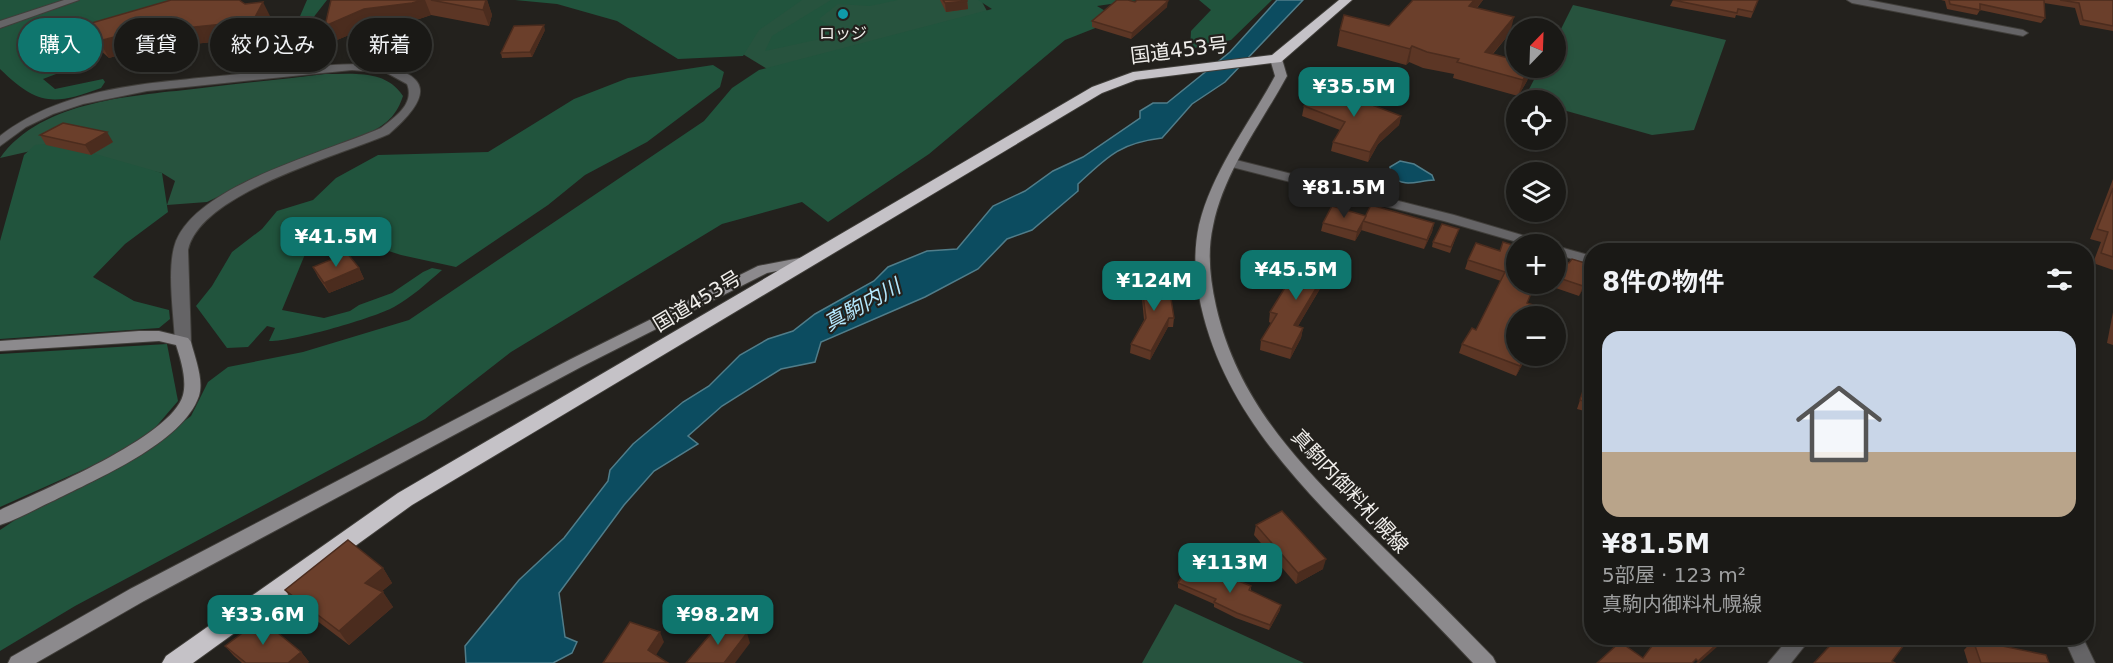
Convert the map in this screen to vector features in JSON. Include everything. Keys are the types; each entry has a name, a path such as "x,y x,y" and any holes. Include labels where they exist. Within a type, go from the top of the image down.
{"highway":[{"path":"1276,59 1346,0"},
{"name":"国道453号","path":"174,663 405,499 1096,90 1133,76 1276,59"}],"street":[{"path":"0,25 74,0"},
{"path":"1852,0 2023,33"},
{"name":"真駒内御料札幌線","path":"1276,59 1281,76 1232,163 1212,207 1202,248 1205,288 1214,327 1234,382 1275,442 1316,490 1486,663"},
{"path":"0,142 30,122 56,110 117,91 352,66 377,67 396,72 412,82 417,93 415,104 403,118 385,131 227,197 190,228 181,251 183,342 189,363 191,397 178,419 126,457 0,518"},
{"path":"1232,163 1449,218 1506,235"},
{"path":"1566,253 1584,259"},
{"path":"18,663 137,595 576,363 763,269 810,260"},
{"path":"0,346 139,336 159,336 183,342"},
{"path":"1778,663 1795,645"},
{"path":"2077,645 2085,663"}],"green space":[{"path":"0,0 209,0 146,18 114,18 114,27 102,30 102,18 18,18 18,72 61,72 43,79 55,89 103,79 105,82 101,88 84,94 70,98 46,99 25,90 0,69"},
{"path":"307,0 327,0 313,18 299,18"},
{"path":"515,0 802,0 759,30 743,56 678,59 617,21 557,4"},
{"path":"654,0 981,0 988,13 777,75"},
{"path":"831,0 898,0 870,6 838,4 819,19 843,34 765,51 772,36"},
{"path":"978,0 1138,0 1097,6 1112,15 1108,23 1065,40 929,154 828,222 802,202 722,224 511,352 425,419 75,606 0,651 0,530 24,514 139,454 191,416 208,382 228,367 303,352 409,320 704,121 732,88 759,70 992,9"},
{"path":"1199,0 1272,0 1231,40 1190,49 1191,31 1211,10"},
{"path":"1573,5 1726,40 1694,130 1652,135 1566,111 1566,90 1529,90 1535,78 1566,78 1566,19"},
{"path":"713,65 724,72 720,87 647,142 585,175 548,205 456,267 401,255 336,234 308,247 282,310 324,318 350,311 359,305 392,293 432,268 442,270 413,294 384,312 295,338 280,340 269,341 275,328 267,326 248,347 227,348 196,306 212,286 232,252 262,229 277,211 313,200 336,178 378,155 488,152 574,99 628,78"},
{"path":"325,74 358,74 378,77 396,87 403,96 392,117 373,131 259,177 207,202 167,205 175,181 162,173 44,148 0,158 18,138 40,123 92,104 148,94"},
{"path":"57,143 162,173 168,212 125,244 93,277 134,301 169,310 170,319 159,328 0,339 0,241 24,155 35,145"},
{"path":"167,344 178,401 154,429 114,456 0,507 0,354"},
{"path":"1175,604 1304,663 1142,663"}],"water":[{"name":"真駒内川","path":"1277,0 1303,0 1225,82 1192,104 1162,138 1135,143 1107,158 1078,184 1078,191 1032,230 1007,239 978,269 925,297 821,342 815,362 781,369 722,406 688,436 698,444 654,471 624,505 559,593 565,637 577,642 572,653 553,663 466,663 465,646 519,580 564,538 608,481 610,470 633,444 683,402 709,386 740,355 768,339 793,331 815,314 874,281 888,267 927,251 957,249 993,206 1025,191 1053,171 1083,157 1140,118 1140,111 1153,103 1167,103 1230,52"},
{"path":"1400,161 1414,164 1432,175 1434,180 1411,183 1396,180 1390,176 1390,167"}],"building":[{"path":"171,0 239,0 245,4 263,2 255,18 210,18 210,25 198,27 198,18 114,18 114,37 102,40 102,20"},
{"path":"331,0 422,0 364,9 336,21 336,18 327,18"},
{"path":"431,0 486,0 483,10"},
{"path":"943,0 967,0 967,1 945,3"},
{"path":"1117,0 1168,1 1132,33 1092,21"},
{"path":"1413,0 1474,0 1469,6 1514,17 1506,18 1506,27 1485,52 1506,57 1506,75 1457,62 1459,59 1412,46 1410,49 1340,30 1344,15 1389,26"},
{"path":"1673,0 1758,0 1753,12 1738,9 1737,13"},
{"path":"1949,0 2044,0 2045,18 1980,4 1980,10 1950,4"},
{"path":"2060,0 2113,0 2113,26 2083,20 2079,3"},
{"path":"544,25 530,52 501,53 514,26"},
{"path":"1334,87 1354,94 1351,97 1401,116 1380,135 1370,152 1333,142 1345,122 1304,106"},
{"path":"63,123 107,132 85,145 40,135"},
{"path":"2113,188 2113,257 2101,253 2108,232 2097,229"},
{"path":"1371,205 1434,223 1427,240 1363,221"},
{"path":"1332,206 1366,216 1357,232 1323,223"},
{"path":"1442,224 1459,229 1451,247 1433,242"},
{"path":"1503,242 1506,243 1506,294 1531,294 1527,303 1536,306 1506,306 1506,361 1462,344 1472,328 1476,330 1505,272 1468,260 1476,243 1500,251"},
{"path":"1307,252 1333,260 1294,325 1303,328 1292,349 1261,340 1277,314 1270,312"},
{"path":"347,253 359,268 324,283 313,267"},
{"path":"1572,259 1584,263 1583,286 1566,280 1566,262 1569,263"},
{"path":"1141,279 1168,280 1174,318 1169,318 1151,351 1131,344 1146,318"},
{"path":"1584,388 1584,401 1580,400"},
{"path":"1282,511 1326,559 1298,573 1256,525"},
{"path":"348,540 383,568 365,583 383,592 339,631 285,590"},
{"path":"1191,562 1251,586 1249,590 1281,605 1270,625 1237,613 1214,602 1216,599 1178,583"},
{"path":"261,619 301,652 288,663 246,663 225,646"},
{"path":"630,622 660,632 648,650 668,663 603,663"},
{"path":"720,623 747,633 724,663 686,663"},
{"path":"1617,645 1624,645 1643,658 1653,645 1716,645 1698,661 1696,659 1692,663 1597,663"},
{"path":"1831,645 1904,645 1892,661 1895,663 1814,663"},
{"path":"1975,645 1997,645 2046,655 2049,663 1981,663"}],"place":[{"name":"ロッジ","path":"843,14"}]}
